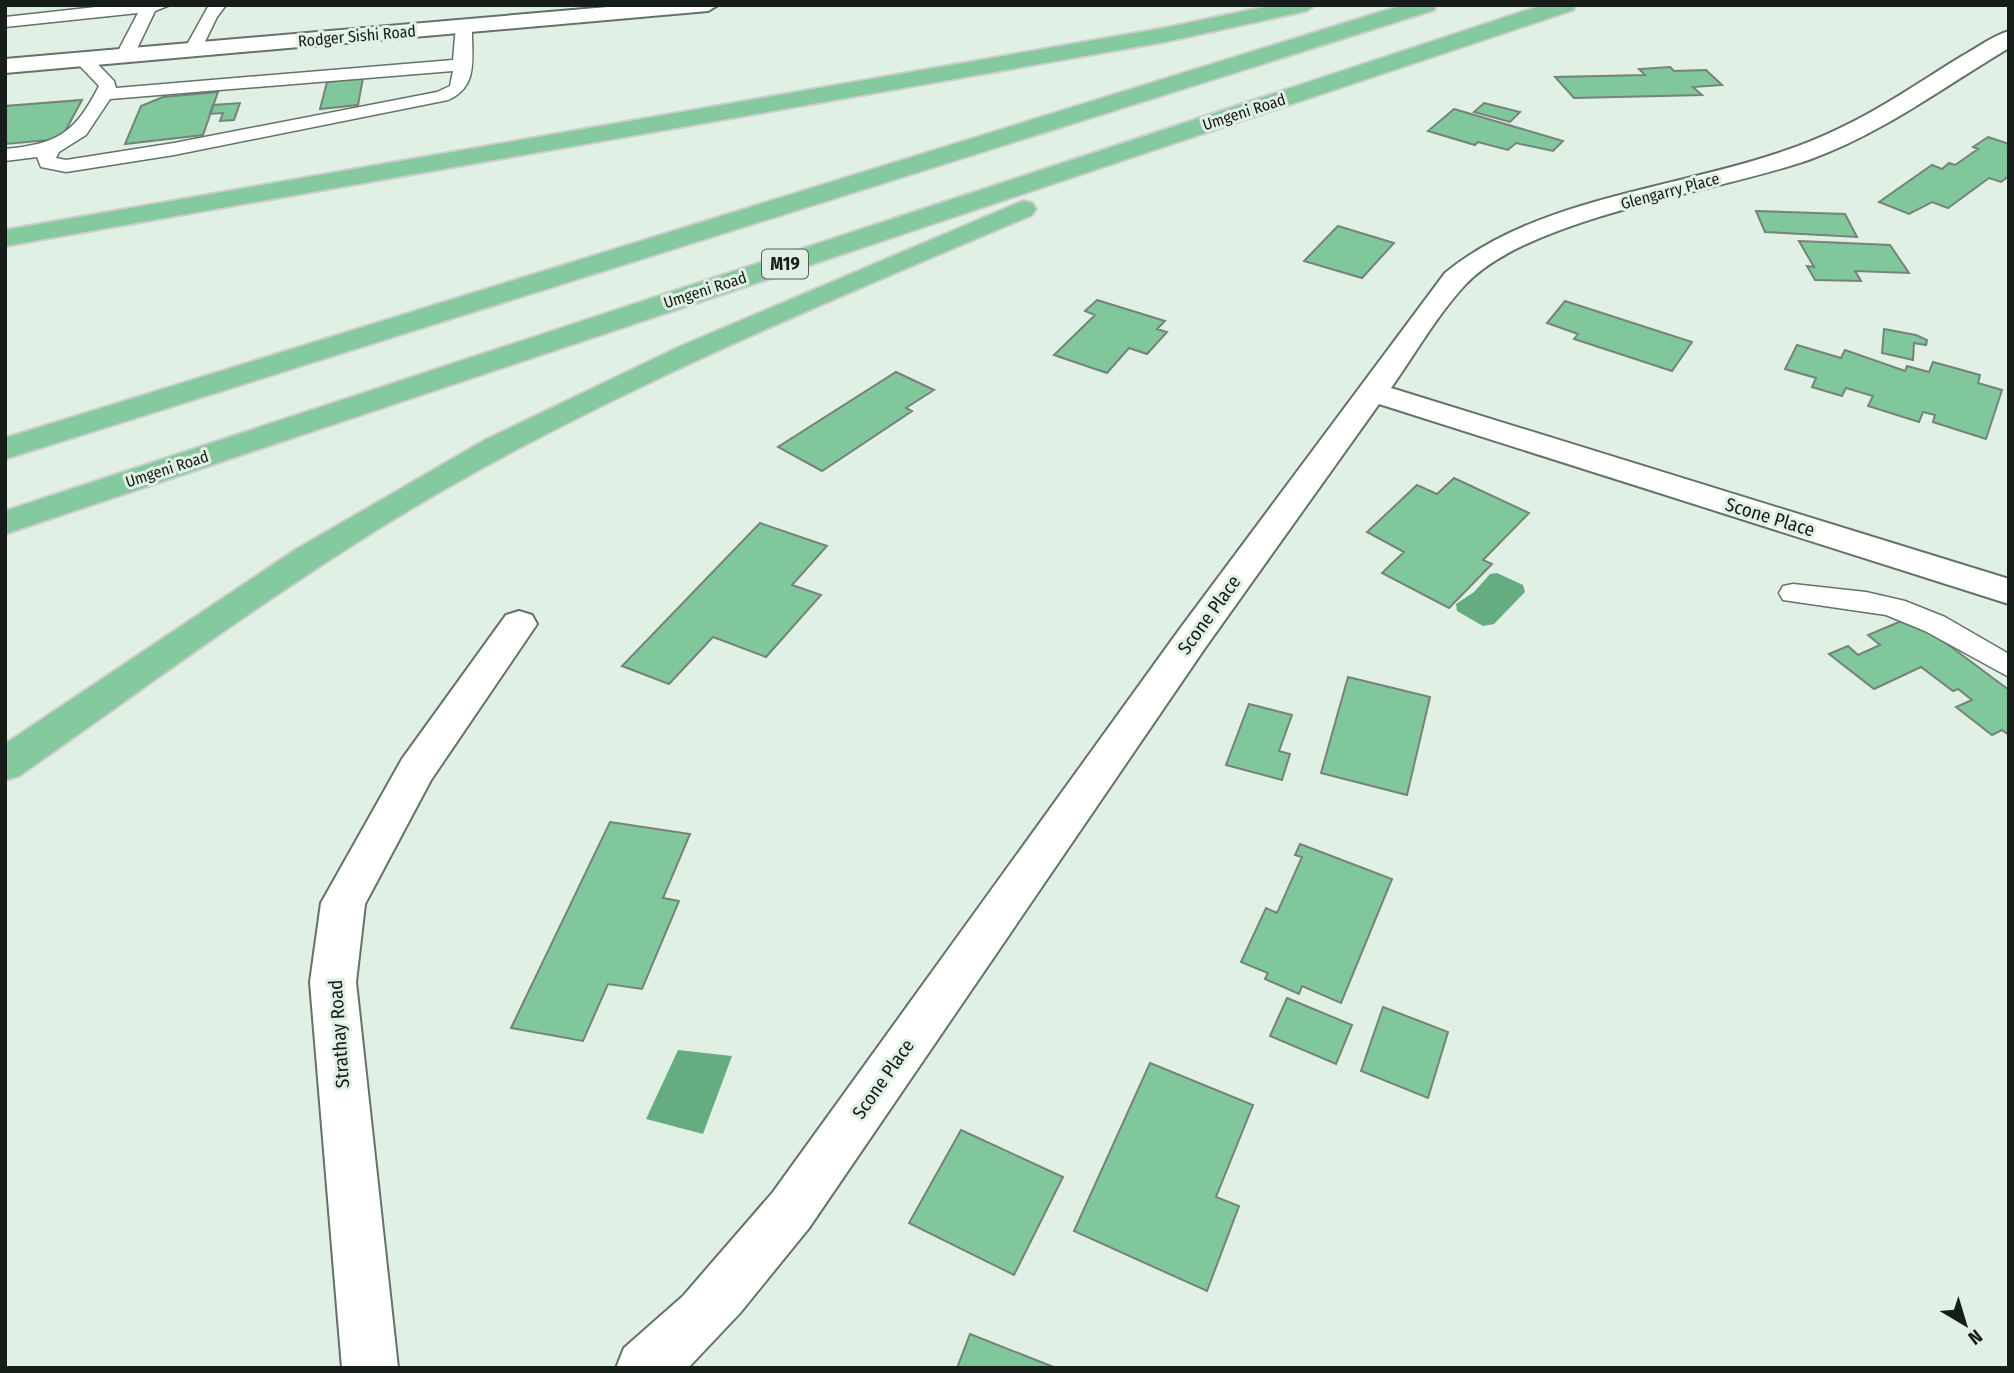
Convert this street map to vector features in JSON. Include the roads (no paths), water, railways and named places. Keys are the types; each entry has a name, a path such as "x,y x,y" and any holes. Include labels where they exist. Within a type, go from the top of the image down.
{"highway":[{"path":"5,238 1164,34 1306,5"},
{"path":"5,449 1426,5"},
{"name":"Umgeni Road","path":"5,523 1565,5"},
{"path":"5,765 345,534 496,447 793,305 1103,175 1453,43"}],"street":[{"name":"Rodger Sishi Road","path":"5,66 708,5"},
{"name":"Glengarry Place","path":"1372,391 1455,279 1490,252 1513,240 1577,217 1802,154 1848,134 2009,38"},
{"name":"Scone Place","path":"644,1368 658,1358 724,1290 791,1210 1192,639 1372,391 2009,592"},
{"name":"Strathay Road","path":"370,1368 333,982 343,902 416,770 519,624"}],"lane":[{"path":"193,50 209,15 218,5"},
{"path":"5,22 155,7"},
{"path":"125,55 155,7"},
{"path":"50,149 46,158 48,163 66,166 394,107 456,90 461,83 464,26"},
{"path":"5,155 50,149 68,143 75,137 108,85 83,59"},
{"path":"104,94 462,65"},
{"path":"1793,593 1874,603 1906,611 1929,621 2009,667"}]}
